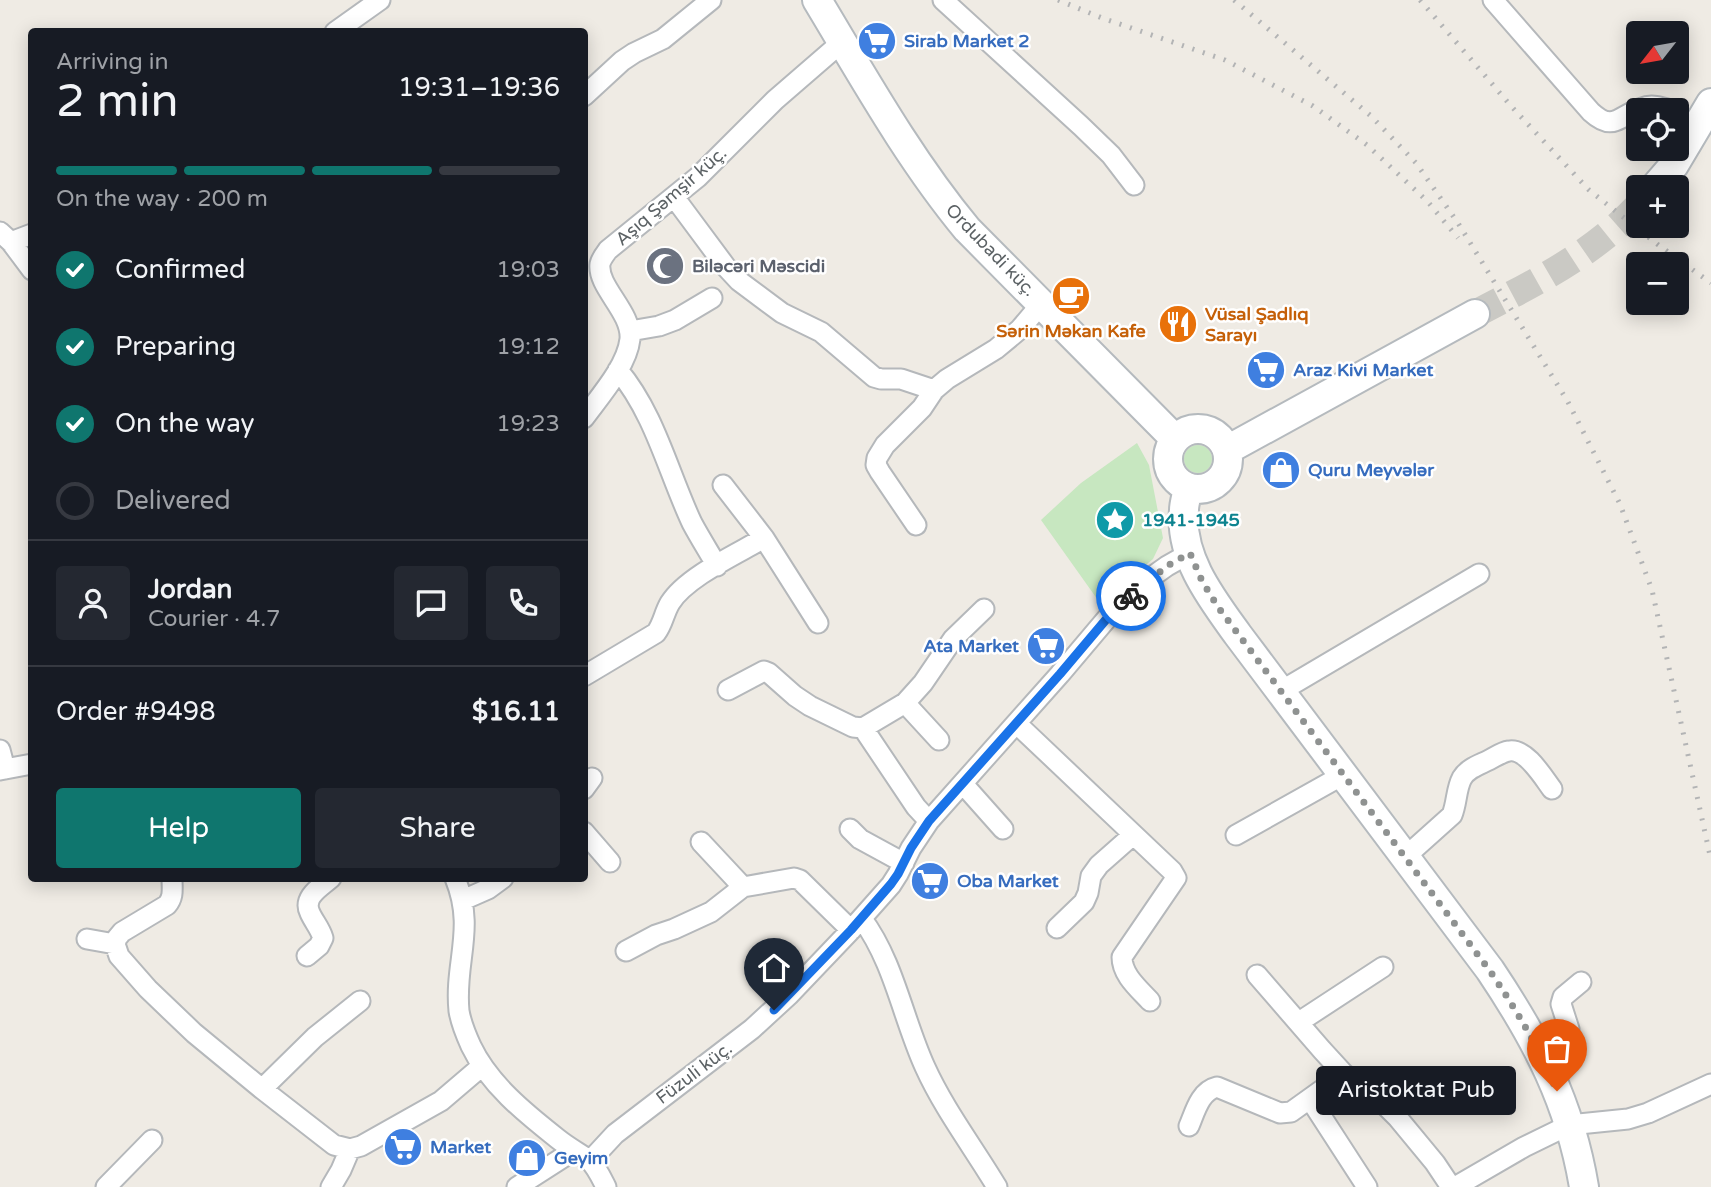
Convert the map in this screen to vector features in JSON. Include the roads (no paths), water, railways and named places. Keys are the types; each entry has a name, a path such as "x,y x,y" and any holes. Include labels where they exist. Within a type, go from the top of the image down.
{"main road":[{"name":"Ordubadi küç.","path":"817,0 942,199 967,229 1175,439"},
{"path":"1665,175 1674,165 1695,114"},
{"path":"1227,450 1475,314"},
{"path":"1194,429 1214,433 1222,440 1227,450 1226,471 1220,481 1210,487 1188,488 1173,476 1169,467 1170,447 1175,439 1194,429"},
{"path":"1188,488 1184,511 1185,536 1202,581 1218,607 1490,971 1527,1028 1557,1091 1569,1125 1584,1187"}],"street":[{"path":"341,28 380,0"},
{"path":"588,92 622,61 663,38 711,0"},
{"path":"943,0 1111,155 1134,185"},
{"path":"1493,0 1599,119 1608,123 1626,115"},
{"name":"Aşıq Şəmşir küç.","path":"630,331 603,279 592,265 720,156 784,91 842,42"},
{"path":"674,197 739,281 782,313 821,332 874,377 901,379 934,390"},
{"path":"6,237 28,234"},
{"path":"6,237 28,265"},
{"path":"588,412 618,370 630,342 630,331 675,320 712,298"},
{"path":"916,525 880,472 876,465 877,458 885,445 922,408 934,390 1010,338 1042,303"},
{"path":"618,370 642,405 692,523 717,566"},
{"path":"723,485 764,538 818,623"},
{"path":"588,674 656,633 670,603 690,582 764,538"},
{"name":"Füzuli küç.","path":"590,1161 615,1134 774,1010 856,925 891,884 929,821 1017,724 1109,616 1153,576 1190,553"},
{"path":"1281,691 1479,574"},
{"path":"729,690 764,671 810,706 853,727 863,728 905,703 953,639 984,609"},
{"path":"905,703 939,740"},
{"path":"1017,724 1172,871 1176,878 1122,957 1122,965 1129,977 1150,1001"},
{"path":"863,728 916,807 929,821"},
{"path":"1404,858 1452,815 1461,781 1471,768 1508,751 1517,751 1536,767 1552,789"},
{"path":"2,763 28,764"},
{"path":"1236,835 1343,775"},
{"path":"963,784 1003,829"},
{"path":"850,829 860,839 904,863"},
{"path":"1058,928 1084,902 1091,876 1099,865 1133,835"},
{"path":"588,837 610,862"},
{"path":"701,842 743,887"},
{"path":"626,951 711,912 743,887 794,878 800,880 856,925 872,932 882,951 925,1069 997,1187"},
{"path":"172,882 173,892 167,905 122,932 117,938 114,944 119,956 148,989 194,1033 334,1145 350,1149 361,1146 441,1101 482,1066"},
{"path":"307,956 320,946 323,938 309,912 308,903 312,894 326,882"},
{"path":"456,882 463,900 465,932 459,1012 467,1038 482,1066 510,1098 573,1151 590,1161 606,1187"},
{"path":"463,900 498,882"},
{"path":"87,939 114,944"},
{"path":"1299,1022 1383,967"},
{"path":"1257,975 1344,1074 1385,1105 1453,1187 1569,1125 1628,1119 1648,1113 1711,1084"},
{"path":"1539,1050 1566,1034 1569,1029 1560,1004 1563,997 1581,982"},
{"path":"262,1089 315,1037 360,1001"},
{"path":"1189,1126 1203,1096 1210,1089 1217,1087 1280,1113 1291,1112 1344,1074"},
{"path":"1310,1099 1367,1187"},
{"path":"106,1187 152,1140"},
{"path":"331,1187 350,1149"},
{"path":"517,1187 573,1151"}],"tunnel":[{"path":"1475,314 1582,254 1626,217"}],"railway":[{"path":"1058,0 1225,60 1313,106 1367,145 1428,202 1458,238"},
{"path":"1234,0 1371,116 1416,163 1458,223 1568,402 1620,504 1652,590 1711,860"},
{"path":"1420,0 1511,106 1589,190 1711,283"}],"place":[{"name":"Sirab Market 2","path":"877,41"},
{"name":"Biləcəri Məscidi","path":"665,266"},
{"name":"Sərin Məkan Kafe","path":"1071,296"},
{"name":"Vüsal Şadlıq Sarayı","path":"1178,324"},
{"name":"Araz Kivi Market","path":"1266,370"},
{"name":"Quru Meyvələr","path":"1281,470"},
{"name":"1941-1945","path":"1115,520"},
{"name":"Ata Market","path":"1046,646"},
{"name":"Oba Market","path":"930,881"},
{"name":"Aristoktat Pub","path":"1557,1091"},
{"name":"Market","path":"403,1147"},
{"name":"Geyim","path":"527,1158"}]}
